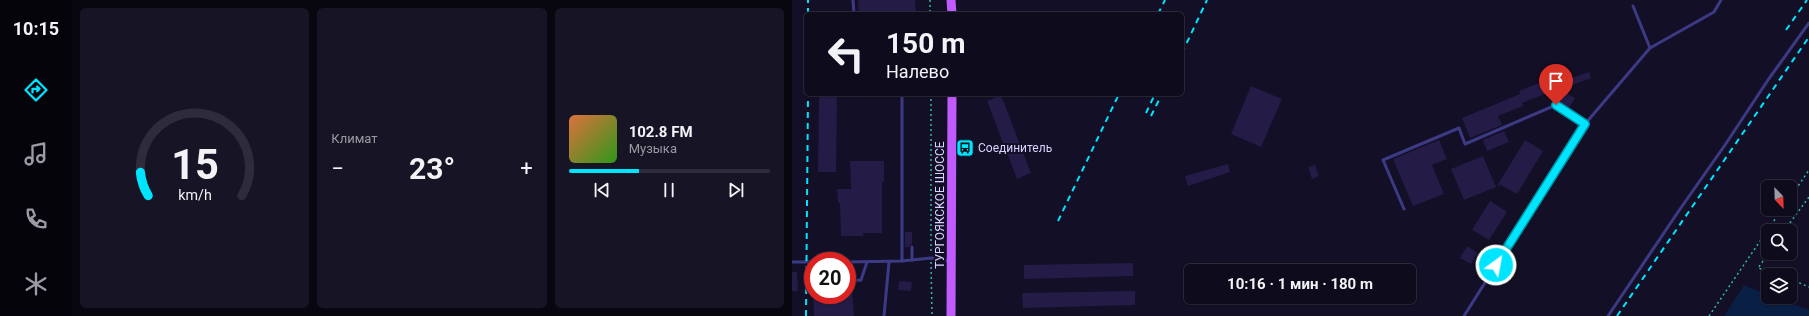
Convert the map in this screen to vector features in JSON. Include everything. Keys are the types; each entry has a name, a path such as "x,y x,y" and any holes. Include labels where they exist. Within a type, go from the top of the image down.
{"main road":[{"path":"951,0 952,12"},
{"name":"ТУРГОЯКСКОЕ ШОССЕ","path":"951,316 952,96"}],"lane":[{"path":"853,0 854,12"},
{"path":"1464,316 1585,124 1650,48 1714,12 1721,0"},
{"path":"1632,6 1650,48"},
{"path":"1608,316 1768,80 1809,23"},
{"path":"902,96 902,261"},
{"path":"1404,210 1384,160 1459,128 1465,144 1556,105 1585,124"},
{"path":"912,247 912,260"},
{"path":"856,262 889,262 931,258 951,261"},
{"path":"792,262 804,262"},
{"path":"856,280 861,280 867,262"},
{"path":"884,316 889,262"}],"path":[{"path":"930,0 930,12"},
{"path":"931,96 932,316"},
{"path":"1797,188 1809,170"},
{"path":"1789,224 1809,197"},
{"path":"1709,316 1777,216"},
{"path":"1761,269 1758,268 1763,260"},
{"path":"1797,282 1809,287"}],"water":[{"path":"1744,285 1761,292 1761,304 1793,304 1809,310 1809,316 1724,316"}],"building":[{"path":"858,0 915,0 916,12 859,12"},
{"path":"1589,72 1591,78 1572,85 1570,80 1572,78"},
{"path":"1547,80 1552,91 1522,103 1523,106 1498,116 1502,125 1470,138 1462,118 1520,94 1519,91"},
{"path":"1251,86 1282,99 1261,147 1231,134"},
{"path":"1564,92 1575,98 1569,108 1558,102"},
{"path":"819,96 837,96 836,172 818,172"},
{"path":"1001,96 1031,173 1017,179 987,101"},
{"path":"1504,131 1509,142 1487,151 1483,140"},
{"path":"1439,140 1447,159 1432,165 1444,194 1413,206 1393,159"},
{"path":"1525,140 1543,151 1517,194 1501,185 1497,186"},
{"path":"1483,156 1496,187 1464,200 1451,169"},
{"path":"850,161 884,161 884,182 882,182 882,233 863,233 863,236 841,236 840,203 838,203 837,189 851,189"},
{"path":"1228,164 1230,172 1188,186 1185,176"},
{"path":"1315,165 1319,176 1312,179 1308,167"},
{"path":"1490,201 1507,212 1489,240 1472,230"},
{"path":"905,232 912,232 912,244 909,247 905,247"},
{"path":"1467,246 1478,253 1471,264 1460,258"},
{"path":"1133,263 1133,276 1024,279 1024,265"},
{"path":"792,272 797,272 798,291 792,291"},
{"path":"899,281 912,282 911,291 898,290"},
{"path":"1135,291 1135,305 1023,308 1022,293"},
{"path":"813,304 853,304 854,316 814,316"}],"railway":[{"path":"808,0 808,12"},
{"path":"1159,12 1165,0"},
{"path":"1184,49 1207,0"},
{"path":"1786,30 1807,0"},
{"path":"1617,316 1809,37"},
{"path":"806,316 808,96"},
{"path":"1058,221 1118,96"},
{"path":"1146,113 1154,96"},
{"path":"1151,116 1161,96"}],"place":[{"name":"Соединитель","path":"965,148"}],"route":[{"path":"1496,265 1585,124 1556,105"}]}
